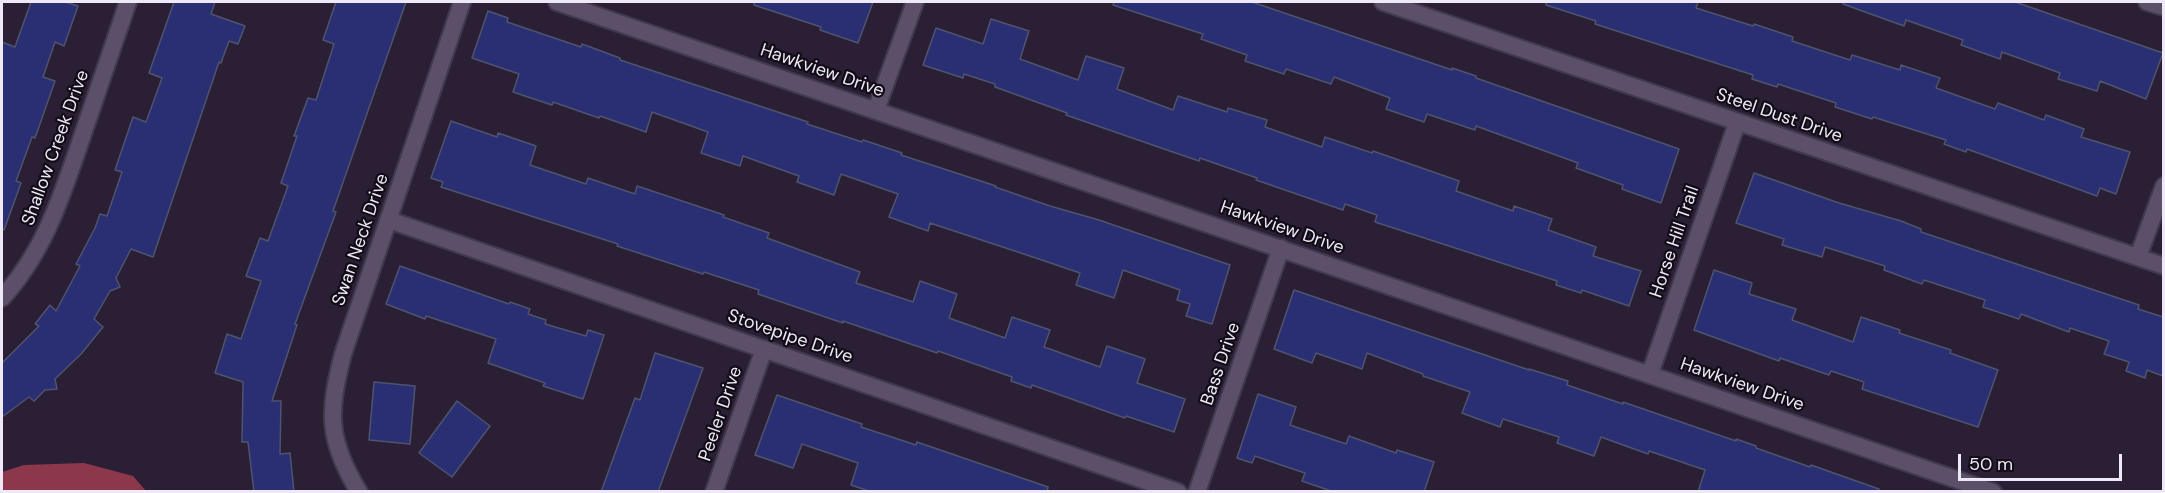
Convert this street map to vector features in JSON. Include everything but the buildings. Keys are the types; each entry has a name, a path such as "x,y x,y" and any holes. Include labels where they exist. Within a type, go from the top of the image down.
{"street":[{"name":"Shallow Creek Drive","path":"2,298 43,241 64,188 128,2"},
{"name":"Swan Neck Drive","path":"359,492 343,466 335,443 333,397 343,354 462,2"},
{"name":"Hawkview Drive","path":"557,2 1994,492"},
{"path":"876,110 915,2"},
{"name":"Steel Dust Drive","path":"1383,2 2163,266"},
{"path":"2147,2 2163,7"},
{"name":"Horse Hill Trail","path":"1650,375 1737,123"},
{"path":"2138,257 2163,186"},
{"name":"Stovepipe Drive","path":"389,220 1179,492"},
{"name":"Bass Drive","path":"1197,492 1281,249"},
{"name":"Peeler Drive","path":"714,492 764,349"}],"shaded area":[{"path":"84,463 133,476 146,491 2,491 2,472 24,465"}]}
